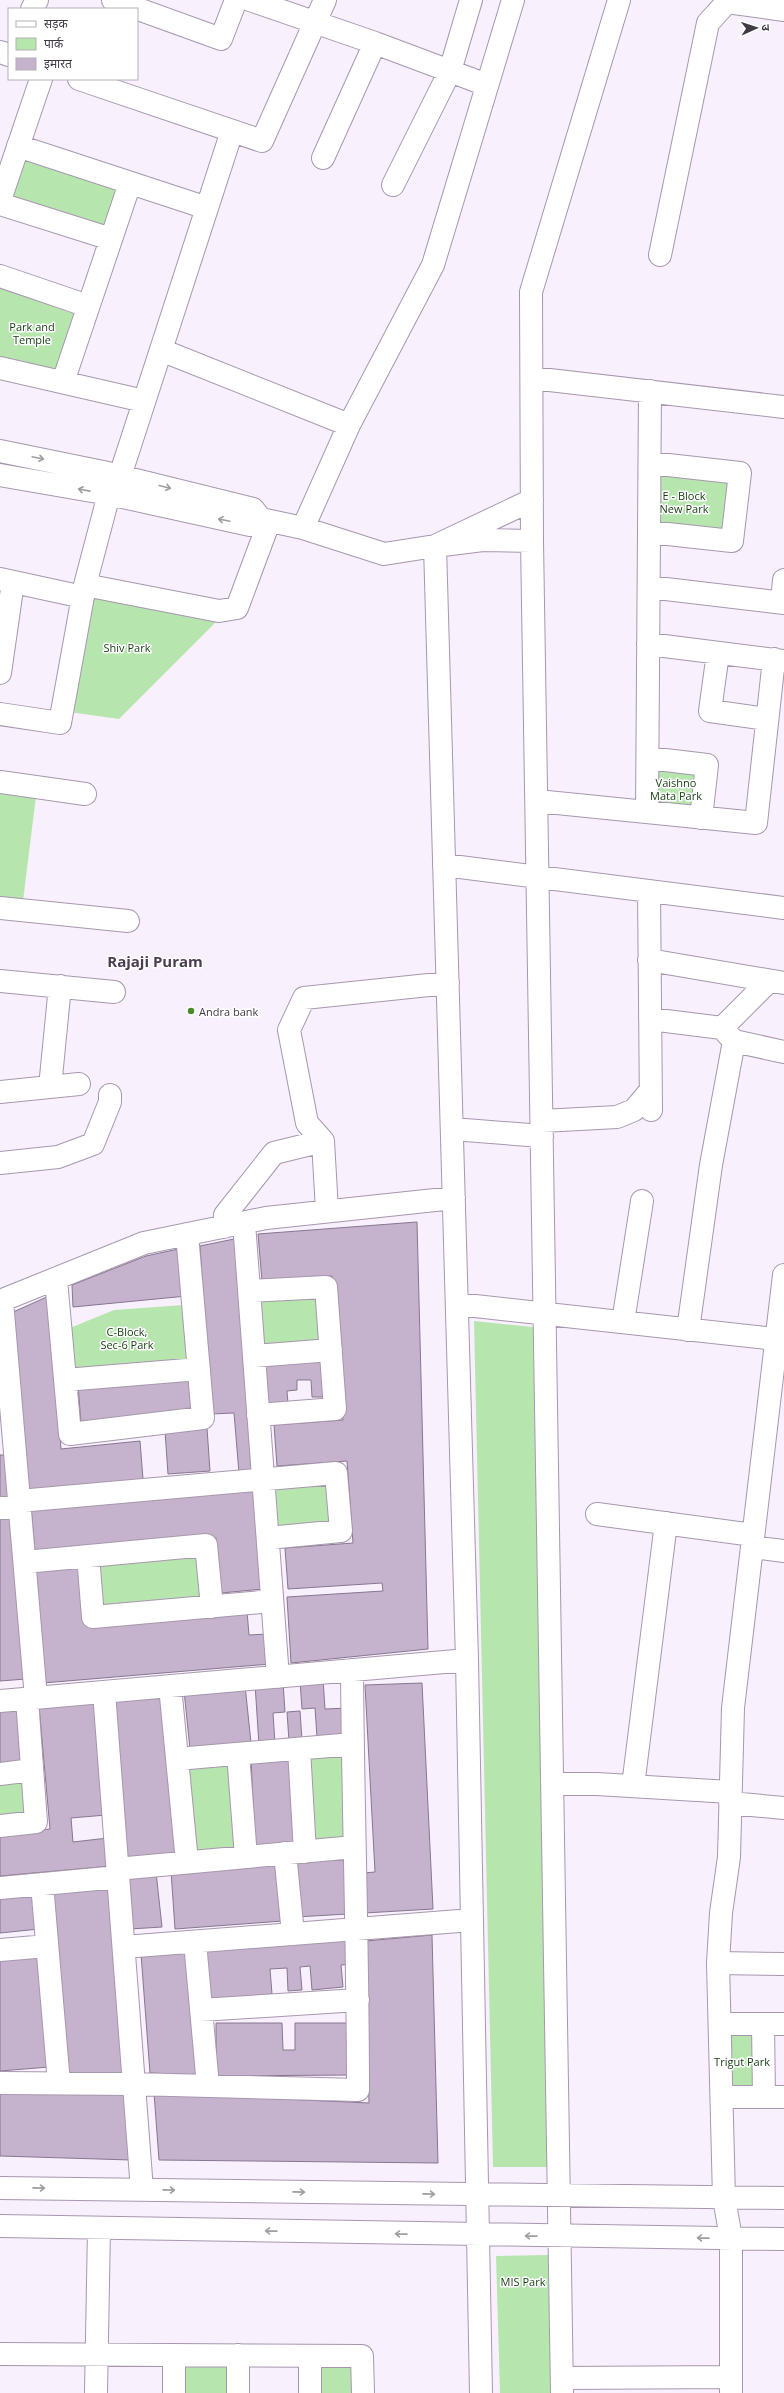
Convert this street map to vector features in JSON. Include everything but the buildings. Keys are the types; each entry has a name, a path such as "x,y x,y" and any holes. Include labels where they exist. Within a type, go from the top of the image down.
{"street":[{"path":"116,0 138,8"},
{"path":"138,8 222,39 236,0"},
{"path":"250,0 375,43 488,86"},
{"path":"82,80 262,141 325,0"},
{"path":"393,185 450,71 471,0"},
{"path":"303,528 349,425 433,265 513,0"},
{"path":"619,0 531,292 532,541 562,2386 731,2385 731,2238 724,2198 718,1964 721,1913 729,1856 733,1708 753,1541 780,1340 784,1275"},
{"path":"660,254 708,24 727,2 784,10"},
{"path":"323,158 375,43"},
{"path":"0,200 41,80"},
{"path":"0,714 60,723 84,591 108,494 120,476 232,131"},
{"path":"18,146 207,208"},
{"path":"63,382 130,183"},
{"path":"0,204 111,239"},
{"path":"0,276 88,306"},
{"path":"160,350 349,425"},
{"path":"0,368 144,401"},
{"path":"532,378 784,407"},
{"path":"647,812 650,391"},
{"path":"0,451 120,476 253,509 265,520"},
{"path":"649,532 732,541 740,473 650,463"},
{"path":"0,475 108,494 250,525 265,520 303,528 384,554 483,540 532,541"},
{"path":"435,546 532,500"},
{"path":"0,673 6,581 219,611 237,608 265,520"},
{"path":"435,546 467,1660 481,2393"},
{"path":"649,587 783,602 784,580"},
{"path":"537,801 756,823 768,719 779,660 648,644"},
{"path":"718,652 710,711 768,719"},
{"path":"648,758 707,765 701,818"},
{"path":"0,782 86,794"},
{"path":"444,865 784,908"},
{"path":"452,1129 542,1128 617,1117 650,1101 649,891"},
{"path":"0,908 128,921"},
{"path":"649,960 777,982"},
{"path":"0,981 114,992"},
{"path":"688,1330 728,1034 777,982"},
{"path":"327,1211 323,1141 307,1122 289,1030 304,998 448,983"},
{"path":"50,1087 60,986"},
{"path":"650,1019 728,1034 784,1052"},
{"path":"0,1092 79,1084"},
{"path":"0,1164 58,1157 93,1144 110,1102 110,1095"},
{"path":"278,1677 250,1291 234,1225 225,1215 274,1153 323,1141"},
{"path":"0,1826 36,1822 32,1770 31,1698 25,1562 13,1505 7,1446 1,1301 56,1280 144,1243 266,1218 454,1198"},
{"path":"623,1322 642,1201"},
{"path":"56,1280 70,1434 203,1418 187,1234"},
{"path":"250,1291 326,1287 335,1409 258,1415"},
{"path":"457,1304 780,1340"},
{"path":"254,1356 330,1350"},
{"path":"65,1380 199,1369"},
{"path":"13,1505 263,1479 336,1473 341,1531 268,1538"},
{"path":"597,1514 666,1523 753,1541 784,1551"},
{"path":"633,1786 666,1523"},
{"path":"25,1562 206,1545 212,1607"},
{"path":"88,1556 93,1617 272,1601"},
{"path":"0,1701 467,1660"},
{"path":"0,2083 134,2084 358,2090 358,1929 354,1847 352,1670"},
{"path":"170,1686 187,1862"},
{"path":"104,1692 142,2190"},
{"path":"177,1759 353,1744"},
{"path":"293,1934 299,1749"},
{"path":"238,1754 246,1857"},
{"path":"0,1774 32,1770"},
{"path":"553,1784 633,1786 730,1797 784,1808"},
{"path":"0,1888 42,1884 187,1862 354,1847"},
{"path":"42,1884 59,2083"},
{"path":"124,1947 472,1920"},
{"path":"195,1942 208,2086"},
{"path":"0,1950 48,1946"},
{"path":"718,1964 784,1964"},
{"path":"201,2010 358,2000"},
{"path":"720,2024 774,2024 774,2097 722,2097"},
{"path":"0,2188 784,2198"},
{"path":"0,2226 784,2239"},
{"path":"96,2393 99,2228"},
{"path":"0,2354 362,2356 363,2393"},
{"path":"238,2355 238,2393"},
{"path":"174,2356 174,2393"},
{"path":"310,2356 310,2393"}],"green space":[{"path":"23,153 123,187 108,233 5,200"},
{"name":"Park and Temple","path":"0,287 77,315 58,371 0,358"},
{"name":"E - Block New Park","path":"652,465 737,475 730,538 651,530"},
{"name":"Shiv Park","path":"92,593 220,618 119,719 69,712"},
{"name":"Vaishno Mata Park","path":"651,760 704,767 699,815 650,810"},
{"path":"0,792 36,796 23,901 0,898"},
{"path":"315,1294 319,1344 264,1348 261,1298"},
{"name":"C-Block, Sec-6 Park","path":"184,1305 187,1360 74,1371 70,1328 114,1310"},
{"path":"474,1321 533,1327 549,2167 493,2167"},
{"path":"330,1484 333,1526 277,1530 274,1488"},
{"path":"201,1556 205,1600 99,1609 95,1565"},
{"path":"346,1753 347,1840 312,1844 307,1757"},
{"path":"232,1763 238,1851 193,1855 187,1766"},
{"path":"26,1777 30,1816 0,1818 0,1780"},
{"name":"Trigut Park","path":"722,2026 761,2026 762,2095 724,2095"},
{"name":"MIS Park","path":"548,2255 551,2393 500,2393 496,2256"},
{"path":"319,2363 357,2363 358,2393 320,2393"},
{"path":"185,2364 229,2364 228,2393 184,2393"}],"place":[{"name":"Andra bank","path":"191,1011"}],"district":[{"name":"Rajaji Puram","path":"155,961"}]}
